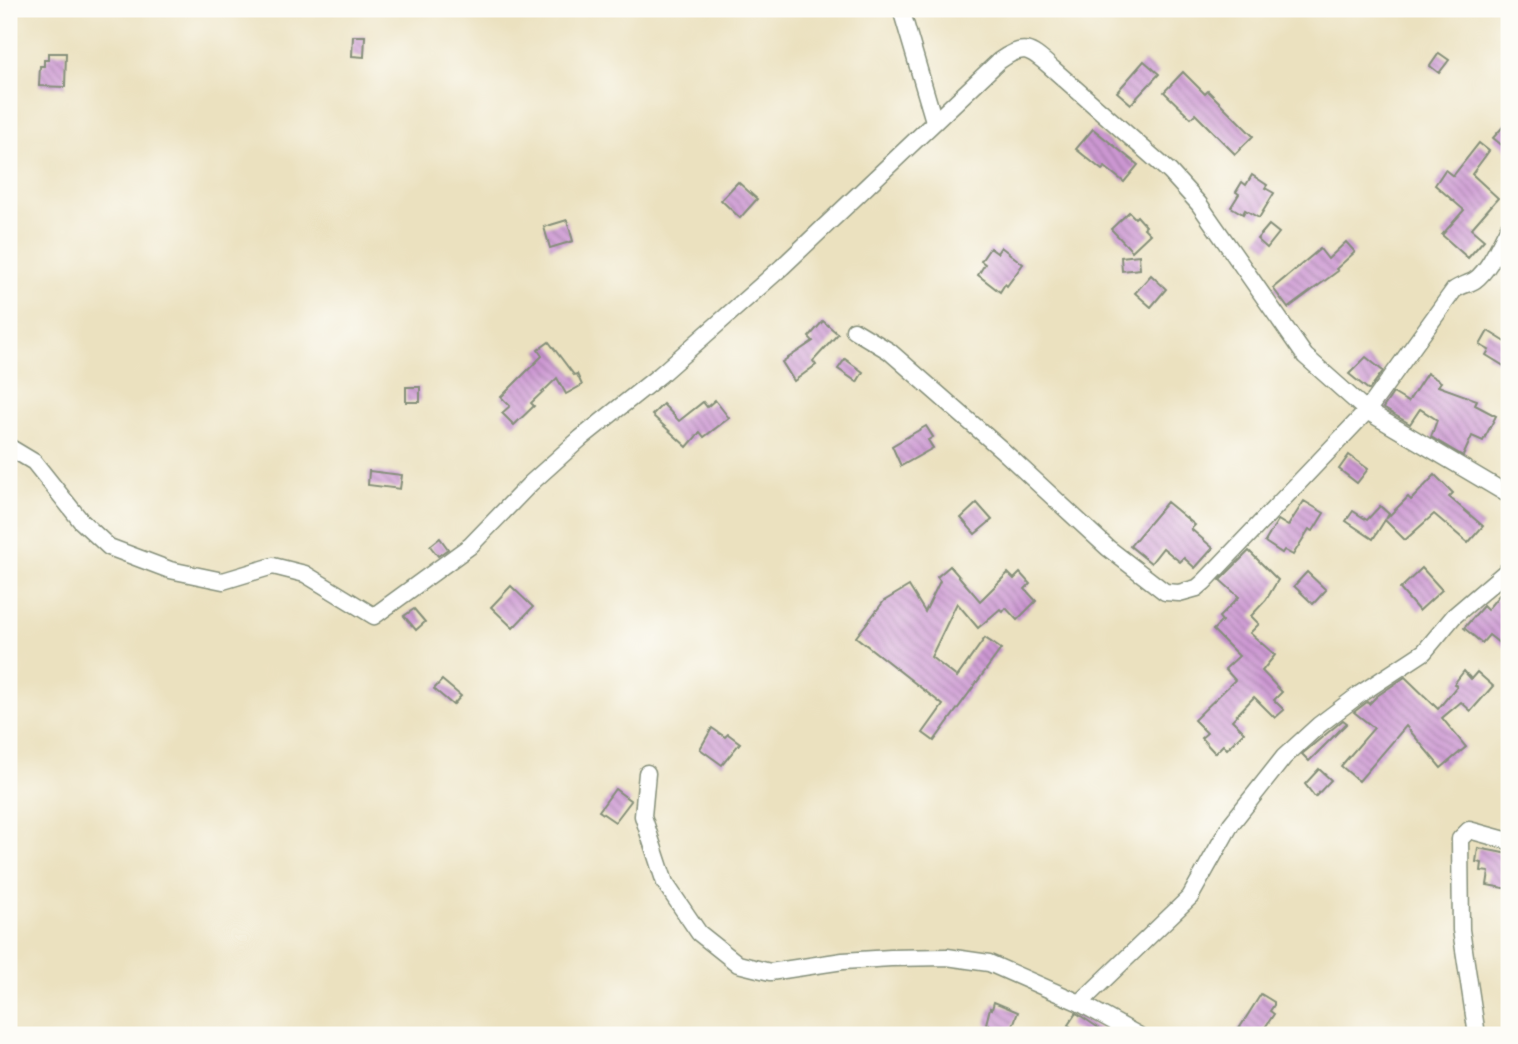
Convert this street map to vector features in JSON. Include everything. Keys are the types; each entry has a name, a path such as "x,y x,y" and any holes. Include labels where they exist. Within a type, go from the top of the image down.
{"street":[{"path":"901,9 934,121"},
{"path":"9,447 34,462 81,521 108,547 170,570 223,580 272,566 305,574 374,617 470,546 531,483 581,438 660,375 772,276 934,121 1013,51 1023,48 1035,54 1170,172 1199,204 1305,356 1367,411 1509,495"},
{"path":"855,330 889,351 1108,548 1165,592 1172,594 1197,588 1204,582 1367,411 1449,296 1462,284 1473,282 1480,275 1509,227"},
{"path":"1080,1003 1190,897 1231,824 1284,757 1329,717 1424,652 1454,616 1509,569"},
{"path":"647,773 643,816 665,883 699,933 738,964 770,972 843,961 947,957 989,963 1080,1003 1138,1035"},
{"path":"1477,1035 1461,930 1460,839 1469,830 1509,841"}],"building":[{"path":"353,36 365,36 364,57 352,56"},
{"path":"48,53 66,53 65,87 39,86 40,66 44,66 44,60 48,60"},
{"path":"1439,53 1449,60 1439,73 1430,66"},
{"path":"1144,61 1159,74 1131,104 1117,92"},
{"path":"1183,72 1205,94 1208,91 1253,136 1235,154 1195,114 1191,118 1164,92"},
{"path":"1509,120 1509,151 1493,138"},
{"path":"1093,129 1138,165 1124,182 1105,167 1102,170 1076,149"},
{"path":"1479,143 1489,151 1472,174 1498,198 1471,229 1484,240 1468,258 1442,235 1464,210 1435,185 1445,170 1453,176"},
{"path":"1252,175 1274,193 1259,218 1245,210 1243,214 1231,207 1242,182 1246,185"},
{"path":"738,182 757,199 740,218 721,200"},
{"path":"1129,212 1135,218 1137,216 1150,234 1132,251 1111,229"},
{"path":"567,220 573,241 550,248 544,227"},
{"path":"1269,225 1279,233 1267,248 1257,239"},
{"path":"1346,242 1355,252 1336,269 1338,271 1288,308 1273,288 1320,249 1328,259"},
{"path":"1001,247 1023,264 1000,292 978,275 985,264 981,261 990,248 997,253"},
{"path":"1139,255 1140,269 1122,271 1121,257"},
{"path":"1151,275 1166,289 1151,307 1135,293"},
{"path":"823,321 838,334 813,361 816,365 794,381 782,362 813,341 809,337"},
{"path":"1488,331 1509,344 1509,357 1504,366 1486,355 1489,350 1480,345"},
{"path":"549,342 574,375 577,374 582,385 566,394 557,378 531,403 534,406 514,425 502,413 510,406 501,397 542,356 538,350"},
{"path":"1366,357 1383,371 1369,390 1349,374"},
{"path":"845,359 863,372 857,382 838,369"},
{"path":"1427,373 1441,382 1438,386 1477,400 1475,405 1496,416 1483,441 1472,436 1463,456 1431,437 1437,420 1420,409 1410,424 1383,408 1393,393 1408,402"},
{"path":"406,387 420,387 420,402 406,402"},
{"path":"715,400 729,418 704,437 700,432 687,447 652,415 663,404 679,421 703,402 707,407"},
{"path":"926,426 933,437 928,440 933,448 901,466 892,446"},
{"path":"1349,455 1368,469 1357,483 1339,469"},
{"path":"369,471 402,475 400,489 368,485"},
{"path":"1435,475 1453,493 1449,497 1483,526 1468,543 1434,514 1405,540 1385,520 1373,539 1346,521 1353,511 1367,520 1380,506 1389,514 1386,519 1408,497 1411,500"},
{"path":"1304,501 1324,513 1313,531 1309,529 1293,555 1284,550 1282,553 1265,542 1278,520 1288,526"},
{"path":"1167,502 1195,525 1191,529 1213,548 1195,568 1184,558 1180,562 1163,548 1151,563 1130,546"},
{"path":"977,503 992,520 975,534 961,518"},
{"path":"440,538 448,549 438,556 430,546"},
{"path":"1249,551 1278,580 1266,600 1251,616 1259,624 1250,633 1275,655 1262,671 1282,692 1274,700 1284,710 1275,718 1254,697 1232,720 1244,732 1227,749 1223,745 1215,753 1201,738 1207,733 1194,720 1235,680 1225,669 1239,656 1213,630 1222,621 1219,617 1239,597 1220,580"},
{"path":"950,566 980,601 1008,573 1014,579 1020,573 1030,584 1025,589 1036,601 1017,620 1006,608 1003,612 1000,609 978,628 957,603 931,657 957,677 985,638 1001,649 934,741 923,733 943,705 856,637 884,601 909,586 925,612 940,581 937,577"},
{"path":"1422,568 1442,590 1419,611 1400,589"},
{"path":"1307,572 1326,590 1313,604 1294,586"},
{"path":"1509,583 1509,651 1489,635 1482,643 1464,628 1483,606 1487,610"},
{"path":"511,586 533,607 513,628 491,607"},
{"path":"414,609 425,622 416,630 404,616"},
{"path":"1464,671 1471,679 1477,672 1493,686 1471,711 1461,702 1442,718 1466,747 1441,768 1406,726 1359,781 1341,766 1374,728 1354,712 1405,677 1438,709 1457,686 1454,684"},
{"path":"442,680 461,696 453,705 434,689"},
{"path":"1343,720 1347,723 1309,761 1302,754"},
{"path":"712,728 725,737 728,734 740,743 722,765 700,749"},
{"path":"1319,769 1331,780 1315,797 1305,784"},
{"path":"615,789 631,801 615,822 599,811"},
{"path":"1478,848 1509,854 1509,889 1487,885 1489,872 1481,871 1482,863 1476,862"},
{"path":"1261,994 1274,1002 1270,1011 1274,1014 1260,1035 1235,1035"},
{"path":"994,1002 1018,1012 1010,1033 986,1024"},
{"path":"1076,1013 1109,1035 1084,1035 1068,1025"}]}
